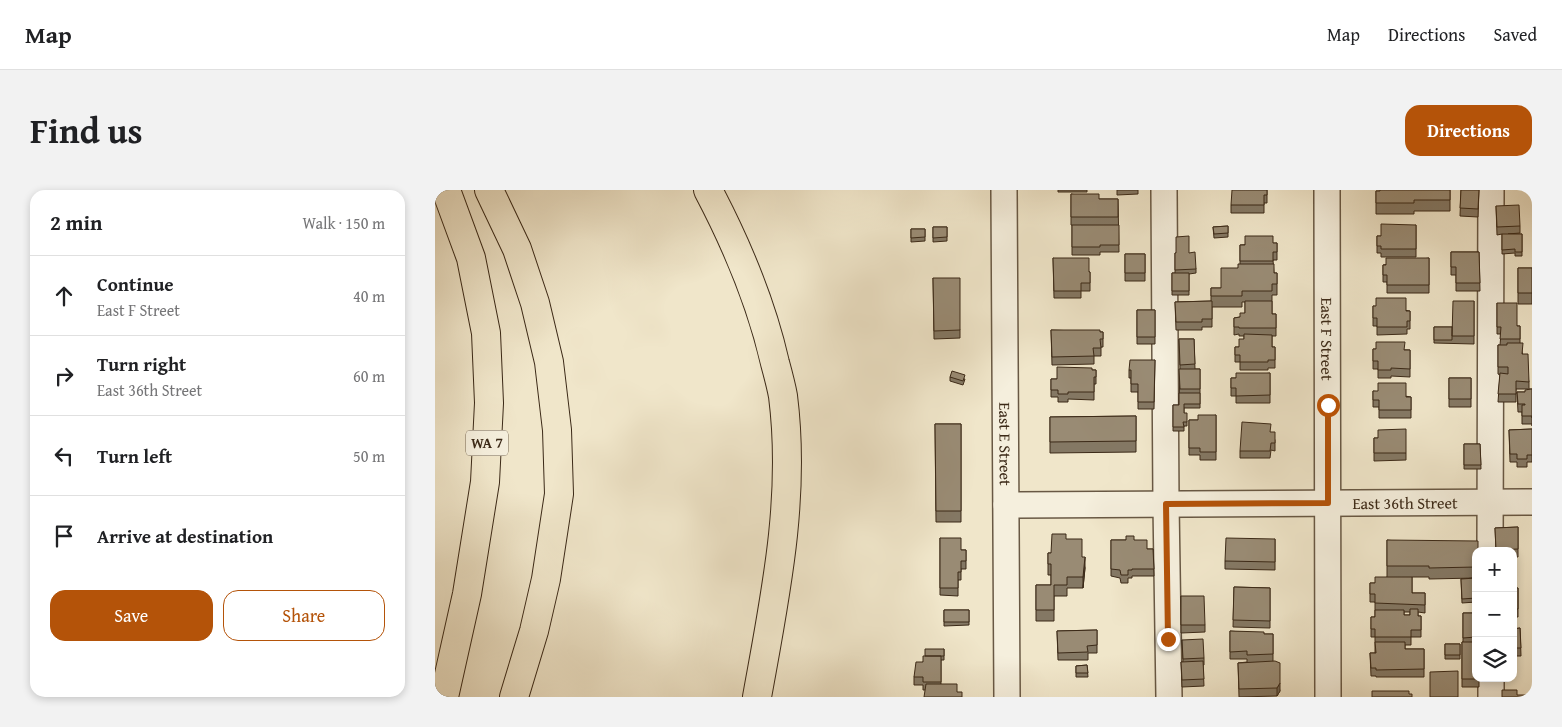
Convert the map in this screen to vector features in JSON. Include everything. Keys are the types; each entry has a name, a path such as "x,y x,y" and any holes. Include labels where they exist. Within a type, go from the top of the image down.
{"highway":[{"name":"WA 7","path":"444,697 467,594 483,492 489,403 486,333 479,295 471,258 446,190"},
{"path":"489,190 517,249 535,304 549,362 557,430 559,494 550,551 534,631 514,697"},
{"path":"708,190 729,229 757,300 772,346 783,394 787,490 779,573 757,697"},
{"path":"747,697 779,573"}],"street":[{"name":"East E Street","path":"1004,190 1007,697"},
{"path":"1164,190 1169,697"},
{"name":"East F Street","path":"1327,190 1328,697"},
{"path":"1490,547 1491,190"},
{"name":"East 36th Street","path":"1006,505 1532,502"},
{"path":"1491,682 1491,697"}],"building":[{"path":"1232,190 1267,190 1267,195 1264,195 1264,205 1231,205"},
{"path":"1450,190 1450,200 1414,200 1414,203 1376,203 1376,191"},
{"path":"1461,190 1479,190 1478,209 1460,208"},
{"path":"1071,194 1099,194 1099,199 1118,199 1118,217 1071,217"},
{"path":"1519,205 1520,226 1497,227 1496,206"},
{"path":"1381,224 1416,225 1416,249 1381,249 1381,246 1377,246 1377,236 1381,236"},
{"path":"1072,225 1119,225 1119,245 1072,247"},
{"path":"1228,226 1228,233 1214,234 1213,227"},
{"path":"933,227 947,227 947,237 933,238"},
{"path":"911,229 925,229 925,237 911,238"},
{"path":"1502,234 1522,234 1522,252 1515,252 1515,249 1502,250"},
{"path":"1189,236 1189,253 1195,252 1196,269 1175,270 1176,237"},
{"path":"1245,236 1273,236 1273,243 1277,243 1277,252 1273,252 1273,261 1240,261 1240,245 1245,245"},
{"path":"1451,252 1479,252 1480,283 1456,283 1456,267 1451,267"},
{"path":"1125,254 1145,254 1145,273 1125,273"},
{"path":"1053,258 1089,258 1090,283 1081,283 1081,291 1054,291"},
{"path":"1386,258 1429,258 1429,285 1387,285 1387,275 1383,275 1383,265 1386,265"},
{"path":"1238,264 1274,264 1274,273 1277,273 1277,284 1272,284 1272,291 1242,291 1242,296 1211,296 1211,288 1221,288 1221,268 1238,268"},
{"path":"1518,268 1532,268 1532,293 1518,293"},
{"path":"1172,273 1189,273 1189,291 1172,291"},
{"path":"933,278 960,278 960,330 934,331"},
{"path":"1376,298 1406,298 1406,311 1410,311 1410,321 1407,321 1407,327 1377,327 1377,318 1373,318 1373,306 1376,306"},
{"path":"1212,301 1212,319 1202,319 1202,322 1176,322 1175,302"},
{"path":"1245,301 1272,301 1272,314 1276,314 1276,328 1234,327 1234,318 1240,317 1240,313 1245,313"},
{"path":"1453,301 1474,301 1474,336 1452,336"},
{"path":"1497,303 1517,303 1517,326 1520,326 1520,339 1500,339 1501,327 1497,327"},
{"path":"1137,310 1155,310 1155,337 1137,337"},
{"path":"1434,327 1452,327 1452,340 1434,340"},
{"path":"1051,330 1100,330 1100,332 1103,332 1103,339 1100,339 1101,348 1093,348 1094,356 1052,357"},
{"path":"1244,334 1272,335 1272,347 1275,347 1275,360 1268,360 1268,362 1240,362 1240,355 1235,355 1235,347 1239,347 1239,339 1244,339"},
{"path":"1179,339 1194,339 1195,364 1180,365"},
{"path":"1376,342 1405,342 1404,350 1410,350 1410,369 1391,368 1391,370 1378,370 1378,361 1373,361 1373,349 1376,349"},
{"path":"1507,343 1523,343 1522,354 1528,354 1529,382 1516,381 1516,394 1498,394 1500,373 1508,374 1508,367 1498,367 1498,345 1507,345"},
{"path":"1130,360 1155,360 1154,402 1138,402 1138,384 1131,384"},
{"path":"1057,367 1092,368 1092,370 1096,370 1094,392 1058,394 1058,390 1051,390 1051,379 1057,379"},
{"path":"1179,369 1200,369 1200,389 1180,389"},
{"path":"952,371 965,375 963,381 950,377"},
{"path":"1236,373 1270,373 1270,395 1236,396 1236,388 1231,388 1231,378 1236,378"},
{"path":"1449,378 1471,378 1471,399 1449,399"},
{"path":"1378,383 1406,383 1406,397 1411,397 1411,410 1379,410 1379,400 1373,400 1373,391 1378,391"},
{"path":"1532,389 1532,416 1522,416 1522,405 1525,404 1518,404 1517,392 1525,392 1525,390"},
{"path":"1179,393 1200,393 1200,404 1184,404 1187,422 1183,422 1184,427 1173,427 1173,405 1179,405"},
{"path":"1198,415 1216,415 1216,452 1200,452 1200,448 1189,448 1189,420 1198,420"},
{"path":"1136,416 1136,441 1050,442 1050,417"},
{"path":"1242,422 1271,424 1270,432 1275,432 1275,443 1271,443 1270,451 1240,451"},
{"path":"935,424 961,424 961,511 936,511"},
{"path":"1406,429 1406,453 1374,453 1374,438 1378,438 1378,430"},
{"path":"1532,429 1532,455 1527,455 1527,459 1517,459 1517,454 1510,454 1509,430"},
{"path":"1464,444 1480,444 1481,465 1464,465"},
{"path":"1518,527 1518,549 1517,547 1496,547 1495,528"},
{"path":"1052,534 1066,534 1066,539 1082,539 1082,557 1085,557 1083,577 1067,577 1067,585 1054,585 1054,610 1036,610 1036,585 1051,585 1051,564 1048,564 1048,553 1051,553"},
{"path":"1126,536 1134,536 1134,540 1147,540 1147,549 1153,549 1154,569 1132,569 1128,570 1128,575 1121,575 1120,570 1111,569 1111,540 1126,540"},
{"path":"940,538 961,538 961,550 966,550 966,561 961,561 961,572 958,572 958,588 940,588"},
{"path":"1226,538 1275,539 1275,562 1225,561"},
{"path":"1387,540 1478,541 1478,547 1472,547 1472,567 1387,566"},
{"path":"1375,577 1412,577 1412,593 1425,593 1425,605 1375,603 1375,594 1370,594 1370,583 1375,583"},
{"path":"1472,578 1472,598 1462,599 1461,579"},
{"path":"1234,587 1270,588 1270,621 1233,620"},
{"path":"1517,588 1518,588 1517,609"},
{"path":"1181,596 1204,596 1205,625 1181,625"},
{"path":"1410,609 1418,609 1418,616 1421,616 1421,630 1411,630 1411,637 1375,637 1375,629 1371,629 1371,617 1375,617 1375,610 1404,610 1404,615 1410,615"},
{"path":"944,610 969,610 969,622 944,622"},
{"path":"1463,613 1472,613 1472,637 1463,638"},
{"path":"1517,628 1520,628 1521,648 1517,648"},
{"path":"1097,630 1097,645 1087,646 1088,652 1058,653 1057,631"},
{"path":"1230,631 1273,634 1273,654 1247,655 1247,651 1230,652"},
{"path":"1203,639 1204,658 1183,659 1182,640"},
{"path":"1375,642 1405,642 1405,649 1424,649 1424,669 1376,670 1376,668 1371,668 1370,653 1376,653"},
{"path":"1462,642 1472,642 1472,679 1462,679"},
{"path":"1445,644 1460,644 1460,655 1445,655"},
{"path":"925,649 944,649 944,656 925,656"},
{"path":"923,656 941,656 941,682 923,682 923,677 914,677 916,662 923,662"},
{"path":"1203,661 1204,679 1182,680 1181,662"},
{"path":"1275,661 1280,663 1280,683 1277,688 1239,689 1238,663"},
{"path":"1087,665 1088,673 1076,673 1076,666"},
{"path":"1458,671 1458,697 1430,697 1430,672"},
{"path":"926,684 957,684 957,692 962,692 962,697 924,697"},
{"path":"1502,690 1517,690 1517,695 1527,695 1527,697 1502,697"},
{"path":"1372,691 1409,691 1412,697 1372,697"}],"route":[{"path":"1168,639 1166,504 1328,503 1328,405"}]}
